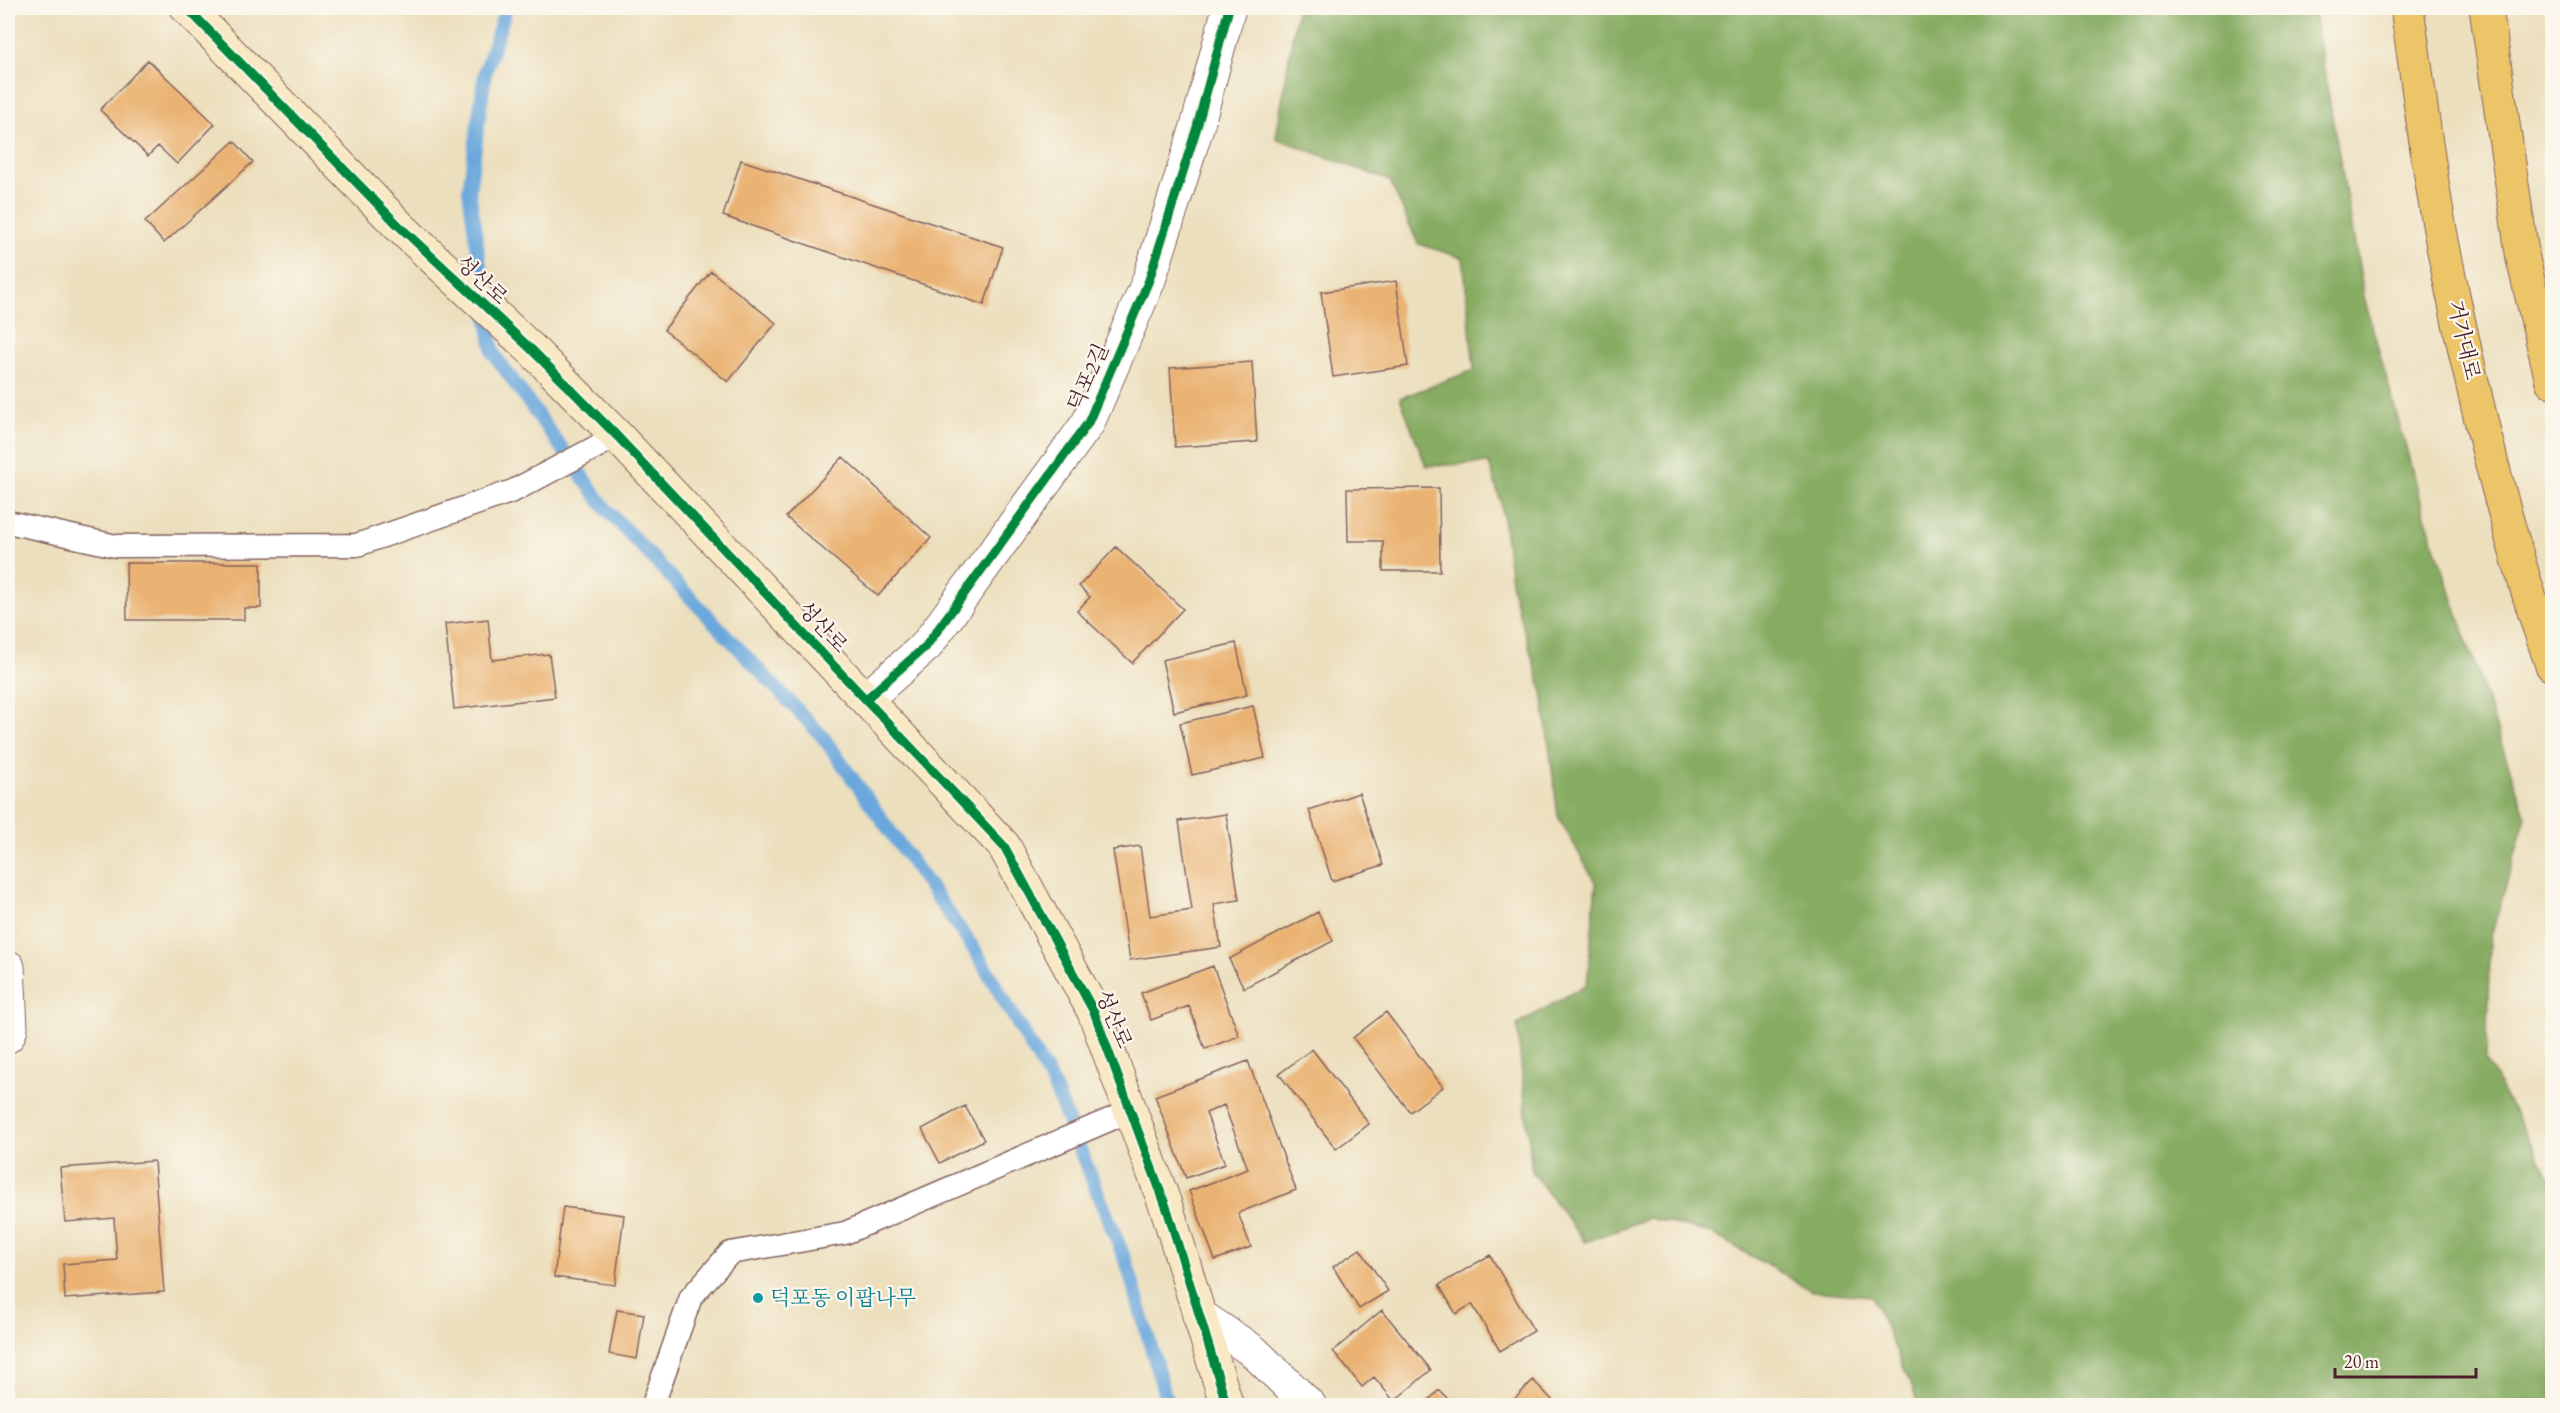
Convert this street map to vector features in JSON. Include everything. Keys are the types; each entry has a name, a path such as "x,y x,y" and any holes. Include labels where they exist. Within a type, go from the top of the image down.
{"highway":[{"name":"거가대로","path":"2407,8 2444,250 2489,453 2540,629 2553,665"},
{"path":"2486,8 2523,259 2553,381"}],"street":[{"name":"성산로","path":"187,8 399,226 532,350 617,436 1004,846 1094,1012 1168,1212 1227,1406"},
{"name":"덕포2길","path":"866,699 926,646 1088,423 1149,280 1197,128 1229,8"},
{"path":"8,967 11,1028 8,1035"},
{"path":"1199,1315 1253,1351 1310,1406"}],"lane":[{"path":"8,522 116,546 357,545 513,490 617,436"},
{"path":"655,1399 691,1297 730,1252 845,1233 1130,1111"}],"green space":[{"path":"1297,8 2313,8 2365,301 2424,513 2526,817 2490,940 2486,1061 2552,1182 2552,1405 1917,1405 1914,1391 1872,1296 1812,1291 1711,1233 1649,1218 1585,1242 1532,1172 1517,1025 1587,984 1596,884 1558,816 1542,691 1512,589 1501,503 1489,463 1426,466 1400,398 1474,370 1463,258 1418,244 1390,181 1276,138"}],"building":[{"path":"148,60 215,124 177,164 158,146 148,156 100,110"},
{"path":"234,141 253,162 164,243 145,222"},
{"path":"741,160 1003,247 984,305 723,216"},
{"path":"711,271 776,323 728,382 664,330"},
{"path":"1396,281 1408,366 1333,377 1321,292"},
{"path":"1252,362 1257,442 1175,447 1170,368"},
{"path":"843,457 931,538 878,596 786,517"},
{"path":"1439,488 1440,571 1383,571 1383,541 1348,541 1347,489"},
{"path":"1116,547 1183,609 1132,663 1077,611 1090,597 1079,586"},
{"path":"126,563 261,563 261,608 244,608 244,620 127,620"},
{"path":"488,619 492,660 549,654 555,697 454,709 445,624"},
{"path":"1236,643 1247,695 1174,712 1162,660"},
{"path":"1253,706 1265,758 1192,775 1180,723"},
{"path":"1359,793 1383,865 1332,881 1309,810"},
{"path":"1226,814 1239,900 1214,904 1221,947 1130,960 1113,850 1140,846 1150,916 1192,910 1179,821"},
{"path":"1318,912 1333,941 1244,988 1229,959"},
{"path":"1213,966 1239,1036 1205,1049 1189,1006 1151,1020 1141,993"},
{"path":"1386,1012 1443,1087 1410,1112 1353,1038"},
{"path":"1312,1049 1369,1124 1336,1149 1279,1074"},
{"path":"1248,1061 1296,1190 1238,1213 1251,1247 1215,1260 1189,1191 1248,1169 1224,1105 1206,1113 1225,1164 1186,1178 1155,1096"},
{"path":"965,1106 984,1140 940,1163 922,1129"},
{"path":"154,1161 164,1292 65,1299 63,1264 117,1260 114,1218 65,1222 60,1168"},
{"path":"563,1207 624,1215 615,1285 554,1277"},
{"path":"8,1210 13,1270 8,1270"},
{"path":"1360,1249 1388,1291 1359,1309 1333,1267"},
{"path":"1490,1255 1534,1331 1500,1351 1472,1304 1456,1314 1439,1285"},
{"path":"617,1310 644,1314 637,1359 609,1354"},
{"path":"1382,1310 1431,1370 1394,1401 1374,1377 1362,1387 1333,1351"},
{"path":"1533,1380 1558,1406 1508,1406"},
{"path":"1439,1390 1455,1406 1423,1406"}],"waterway":[{"path":"506,8 485,73 469,191 493,353 605,508 823,737 976,952 1053,1084 1128,1267 1168,1406"}],"cycle path":[{"path":"187,8 399,226 532,350 617,436 1004,846 1094,1012 1168,1212 1227,1406"},
{"path":"866,699 926,646 1088,423 1149,280 1197,127 1229,8"}],"place":[{"name":"덕포동 이팝나무","path":"758,1298"}]}
